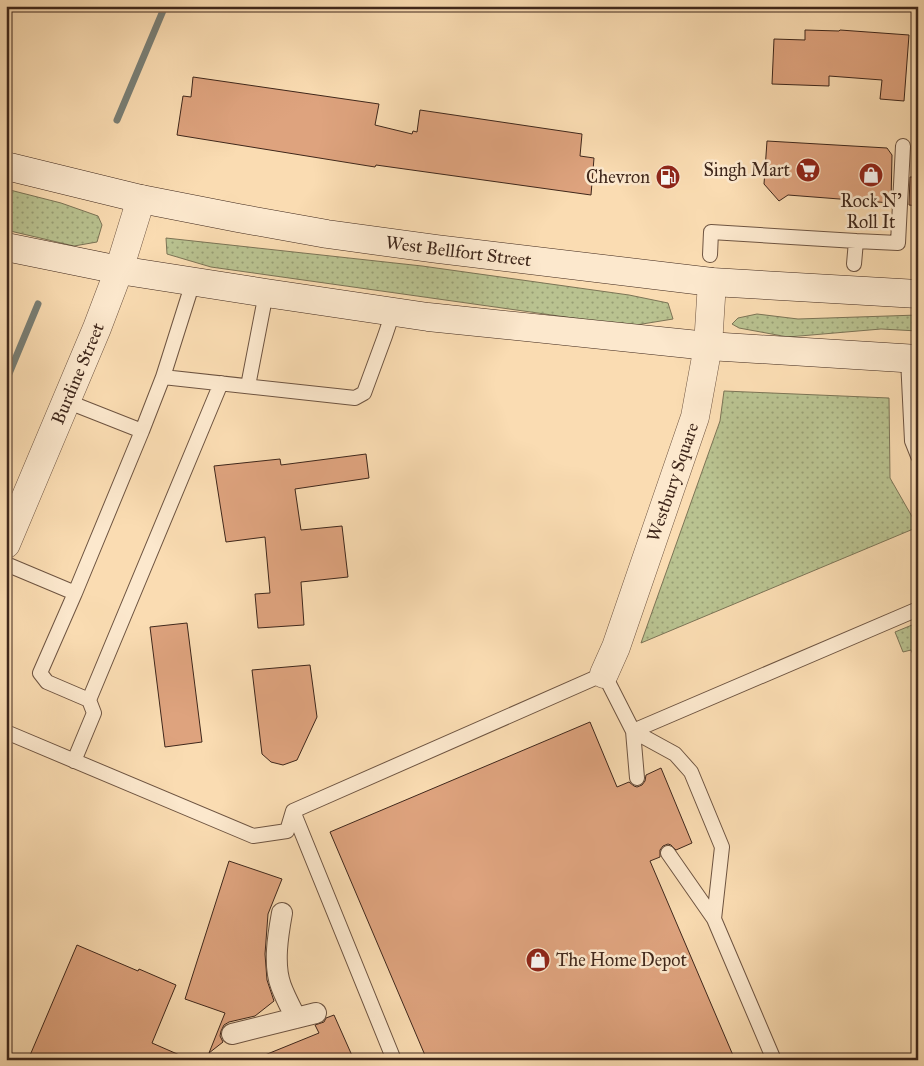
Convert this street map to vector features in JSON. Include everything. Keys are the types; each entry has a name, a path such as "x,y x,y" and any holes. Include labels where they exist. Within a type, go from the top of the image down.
{"main road":[{"name":"West Bellfort Street","path":"6,166 140,199 328,234 712,282 918,294"},
{"name":"Burdine Street","path":"6,544 100,321 119,270 140,199"},
{"path":"6,247 119,270 428,317 708,346 913,359"},
{"name":"Westbury Square","path":"604,674 616,647 695,417 708,346 712,282"}],"street":[{"path":"232,1034 306,1016 281,986 277,962 278,937 282,913"}],"lane":[{"path":"710,255 711,232 898,244 903,146"},
{"path":"854,264 856,241"},
{"path":"89,700 47,682 40,672 142,431 163,377 193,282"},
{"path":"248,386 266,293"},
{"path":"163,377 355,398 364,393 393,312"},
{"path":"913,359 912,441 918,456"},
{"path":"74,761 94,713 89,700 221,384"},
{"path":"66,401 142,431"},
{"path":"6,564 75,592"},
{"path":"633,731 918,609"},
{"path":"292,812 604,674 633,731 637,778"},
{"path":"633,731 675,754 691,772 722,847 714,919"},
{"path":"6,732 253,836 287,831 292,812"},
{"path":"292,812 394,1060"},
{"path":"668,853 714,919 774,1060"}],"green space":[{"path":"6,189 61,203 98,216 102,225 97,242 74,246 6,230"},
{"path":"166,238 422,266 629,295 668,303 673,319 630,326 211,267 167,254"},
{"path":"757,314 798,319 918,315 918,331 881,329 788,337 739,328 732,324 738,318"},
{"path":"724,391 889,398 890,478 918,527 641,643 720,421"},
{"path":"912,625 918,629 918,667 911,650 903,652 895,632"}],"building":[{"path":"805,30 840,30 909,35 904,101 880,99 882,80 829,76 829,86 772,84 774,39 805,40"},
{"path":"193,77 379,104 375,125 412,134 413,131 417,132 420,110 582,134 580,156 594,158 591,195 376,165 375,167 177,135 183,96 191,97"},
{"path":"767,141 887,148 892,155 891,203 788,195 779,201 764,184"},
{"path":"910,177 918,177 918,206 909,205"},
{"path":"366,454 369,478 295,489 301,530 342,526 348,577 301,582 304,625 258,628 255,594 270,593 265,537 226,542 214,466 280,459 281,465"},
{"path":"187,623 202,742 165,747 150,627"},
{"path":"310,665 317,717 297,760 283,765 271,762 262,754 252,670"},
{"name":"The Home Depot","path":"590,722 617,787 629,782 637,787 642,785 646,775 661,768 692,843 676,850 668,844 663,846 660,850 660,857 650,861 735,1060 427,1060 330,832"},
{"path":"229,861 282,879 268,914 265,954 267,980 274,1001 255,1016 224,1025 220,1036 223,1042 209,1053 225,1013 185,999"},
{"path":"77,945 176,985 152,1043 191,1060 28,1060"},
{"path":"334,1015 354,1060 255,1060 319,1033 315,1025 324,1022 326,1018"}],"waterway":[{"path":"117,120 165,6"},
{"path":"6,381 38,304"}],"place":[{"name":"Singh Mart","path":"808,170"},
{"name":"Rock N' Roll It","path":"871,175"},
{"name":"Chevron","path":"668,177"},
{"name":"The Home Depot","path":"538,960"}]}
